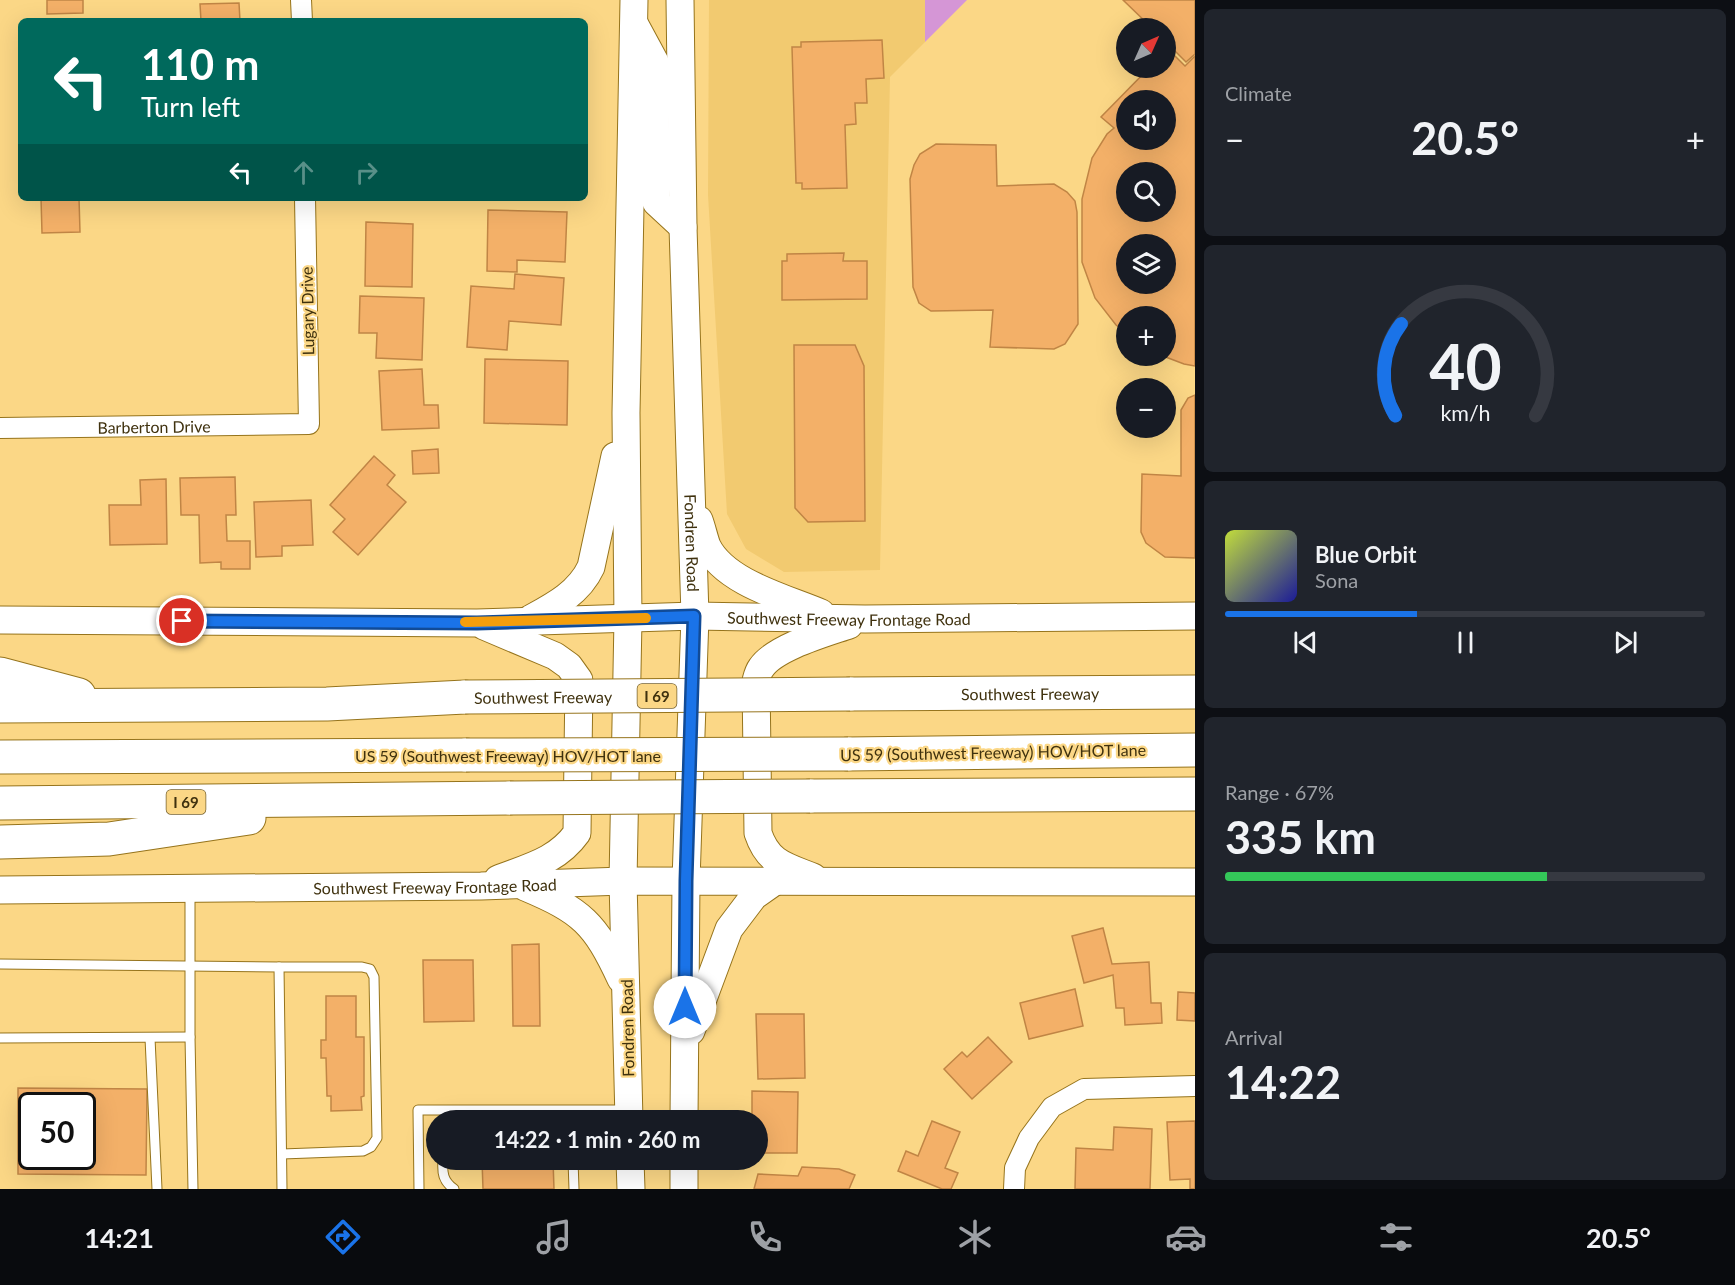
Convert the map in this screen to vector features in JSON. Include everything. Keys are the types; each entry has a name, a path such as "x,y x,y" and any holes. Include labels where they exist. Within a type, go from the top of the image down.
{"highway":[{"path":"0,674 121,706"},
{"name":"Southwest Freeway","path":"0,706 327,704 465,697 1195,692"},
{"name":"US 59 (Southwest Freeway) HOV/HOT lane","path":"0,757 848,754 1195,750"},
{"name":"I 69","path":"0,803 1195,794"},
{"path":"0,842 110,839 371,801"}],"main road":[{"name":"Fondren Road","path":"680,0 683,227 694,616 686,881 684,1110"},
{"name":"Fondren Road","path":"629,1110 623,881 628,619 626,399 634,12"},
{"path":"634,12 655,62 656,202 683,227"},
{"path":"527,621 571,594 586,578 591,567 626,399"},
{"path":"692,494 707,546 717,561 733,575 833,618"},
{"name":"Southwest Freeway Frontage Road","path":"0,620 477,623 694,616 865,619 1195,616"},
{"path":"825,883 783,865 770,856 763,847 758,832 756,681 761,668 797,643 865,619"},
{"path":"477,623 555,656 569,666 579,680 577,833 567,847 553,857 481,886"},
{"name":"Southwest Freeway Frontage Road","path":"0,890 481,886 623,881 1195,882"},
{"path":"685,1049 729,929 754,896 774,882"},
{"path":"518,885 556,900 594,930 606,946 626,988"},
{"path":"630,1170 631,1189"},
{"path":"684,1170 684,1189"}],"street":[{"path":"301,0 302,18"},
{"name":"Lugary Drive","path":"305,201 309,424"},
{"name":"Barberton Drive","path":"0,428 309,424"},
{"path":"1014,1189 1015,1168 1029,1138 1052,1107 1084,1089 1195,1086"}],"lane":[{"path":"190,889 190,1037 194,1189"},
{"path":"0,964 362,967 370,969 374,977 377,1138 371,1147 363,1150 282,1154"},
{"path":"279,967 282,1189"},
{"path":"0,1038 190,1037"},
{"path":"150,1038 158,1189"},
{"path":"419,1189 418,1110 426,1112"},
{"path":"442,1170 445,1182 454,1189"},
{"path":"573,1170 574,1189"}],"shaded area":[{"path":"709,0 925,0 925,42 890,77 880,570 784,572 746,549 727,514 708,195"},
{"path":"925,0 967,0 925,42"}],"building":[{"path":"47,0 83,0 83,13 47,14"},
{"path":"1123,0 1195,0 1195,54 1186,62 1176,52 1176,18 1142,18"},
{"path":"239,3 240,18 201,18 200,4"},
{"path":"882,40 884,78 866,79 867,103 855,103 856,124 845,125 847,188 802,189 802,183 796,183 792,47 801,47 801,42"},
{"path":"1195,56 1195,366 1176,361 1176,306 1116,306 1116,325 1095,298 1082,262 1082,199 1092,158 1107,134 1114,128 1101,117 1116,102 1116,150 1176,150 1176,90 1127,90 1139,78 1176,78 1176,57 1185,66"},
{"path":"936,144 996,145 997,186 1054,184 1067,192 1075,201 1078,324 1065,344 1054,349 990,347 993,310 931,311 919,303 913,287 910,179 920,154"},
{"path":"41,201 79,201 80,232 42,233"},
{"path":"488,210 567,212 565,262 517,260 517,272 487,271"},
{"path":"366,222 413,224 412,287 365,286"},
{"path":"844,253 843,261 867,261 867,299 782,300 782,261 787,261 787,254"},
{"path":"515,274 564,278 561,325 509,321 507,350 467,347 471,286 514,289"},
{"path":"360,296 424,298 422,360 376,358 377,333 359,333"},
{"path":"794,345 855,345 864,366 865,521 808,522 795,508"},
{"path":"485,359 568,361 567,425 484,423"},
{"path":"422,369 424,405 438,405 439,428 382,430 379,371"},
{"path":"1195,395 1195,558 1165,557 1146,543 1141,532 1142,474 1181,476 1181,410 1188,398"},
{"path":"438,449 439,473 413,474 412,451"},
{"path":"374,456 395,475 387,485 406,502 358,555 333,532 345,519 330,505"},
{"path":"235,477 236,515 226,515 227,541 250,541 250,569 221,569 221,562 200,563 199,515 181,515 180,478"},
{"path":"166,479 167,544 110,545 109,505 141,505 140,480"},
{"path":"311,500 313,545 282,546 282,556 256,557 254,502"},
{"path":"1103,928 1112,964 1149,962 1151,1003 1161,1003 1162,1023 1125,1025 1124,1008 1116,1008 1113,975 1084,983 1072,936"},
{"path":"539,944 540,1026 513,1026 512,945"},
{"path":"423,960 473,960 474,1021 424,1022"},
{"path":"1075,989 1083,1026 1029,1039 1020,1003"},
{"path":"1178,992 1195,993 1195,1021 1177,1020"},
{"path":"326,996 356,996 356,1037 364,1037 362,1110 331,1111 331,1096 327,1096 326,1058 321,1058 321,1040 326,1040"},
{"path":"756,1014 804,1014 805,1078 758,1079"},
{"path":"988,1037 1012,1062 972,1099 944,1069 962,1052 967,1057"},
{"path":"18,1088 147,1089 146,1175 18,1174 18,1170 96,1170 96,1092 18,1092"},
{"path":"752,1091 798,1092 797,1153 768,1153 768,1110 752,1110"},
{"path":"932,1121 960,1132 945,1168 958,1173 951,1189 942,1189 898,1171 906,1151 918,1156"},
{"path":"1195,1121 1195,1189 1190,1189 1190,1179 1170,1180 1167,1122"},
{"path":"1114,1127 1152,1129 1150,1189 1075,1189 1076,1148 1113,1150"},
{"path":"802,1167 839,1169 855,1175 849,1189 754,1189 758,1174 798,1176"},
{"path":"482,1170 553,1170 554,1189 483,1189"}],"slow traffic":[{"path":"465,622 646,618"}],"route":[{"path":"182,621 477,623 694,616 686,881 685,1007"}]}
